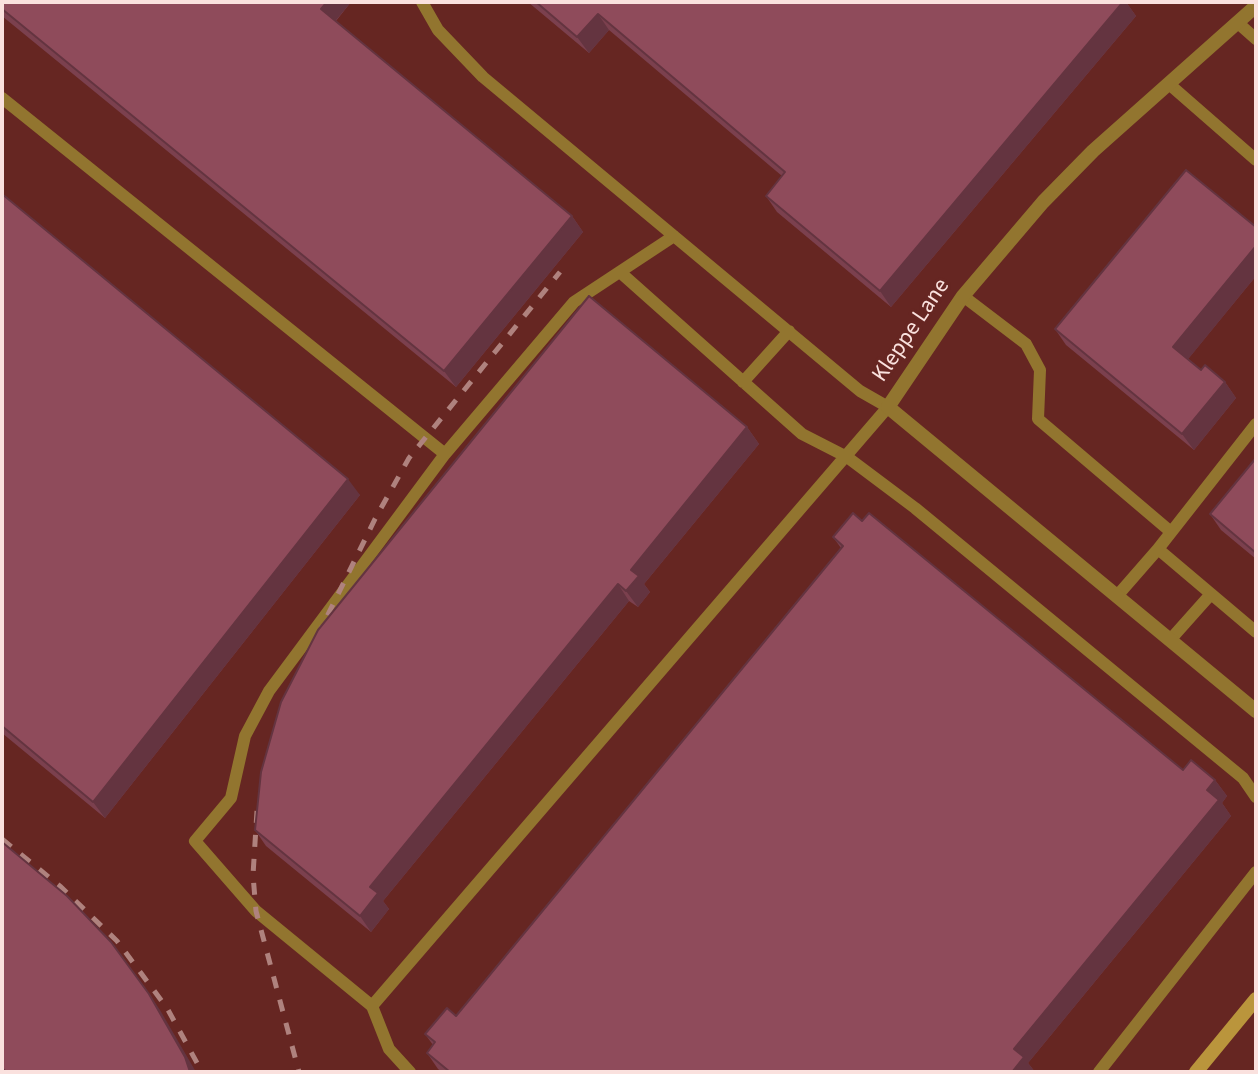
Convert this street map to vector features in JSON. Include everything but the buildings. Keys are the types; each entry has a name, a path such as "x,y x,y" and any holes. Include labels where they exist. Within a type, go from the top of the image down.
{"main road":[{"path":"1196,1072 1256,999"}],"street":[{"name":"Kleppe Lane","path":"1256,6 1042,202 962,296 888,407 1256,711"}],"lane":[{"path":"372,1006 888,407 860,391 483,77 438,30 422,2"},
{"path":"1238,23 1256,39"},
{"path":"1169,84 1256,160"},
{"path":"2,97 445,454"},
{"path":"410,1072 389,1049 372,1006 256,911 195,841 231,798 245,736 269,691 445,454 574,302 674,236"},
{"path":"621,273 802,434 847,457 905,501 1183,727 1243,778 1256,797"},
{"path":"962,296 1026,344 1040,370 1038,419 1171,532"},
{"path":"743,382 789,331"},
{"path":"1117,596 1158,549 1256,424"},
{"path":"1158,549 1256,632"},
{"path":"1170,640 1211,594"},
{"path":"1099,1072 1256,872"}],"railway":[{"path":"317,637 375,519 409,458 560,272"},
{"path":"257,811 253,875 256,911 299,1072"},
{"path":"2,839 61,887 117,941 167,1008 202,1072"}]}
